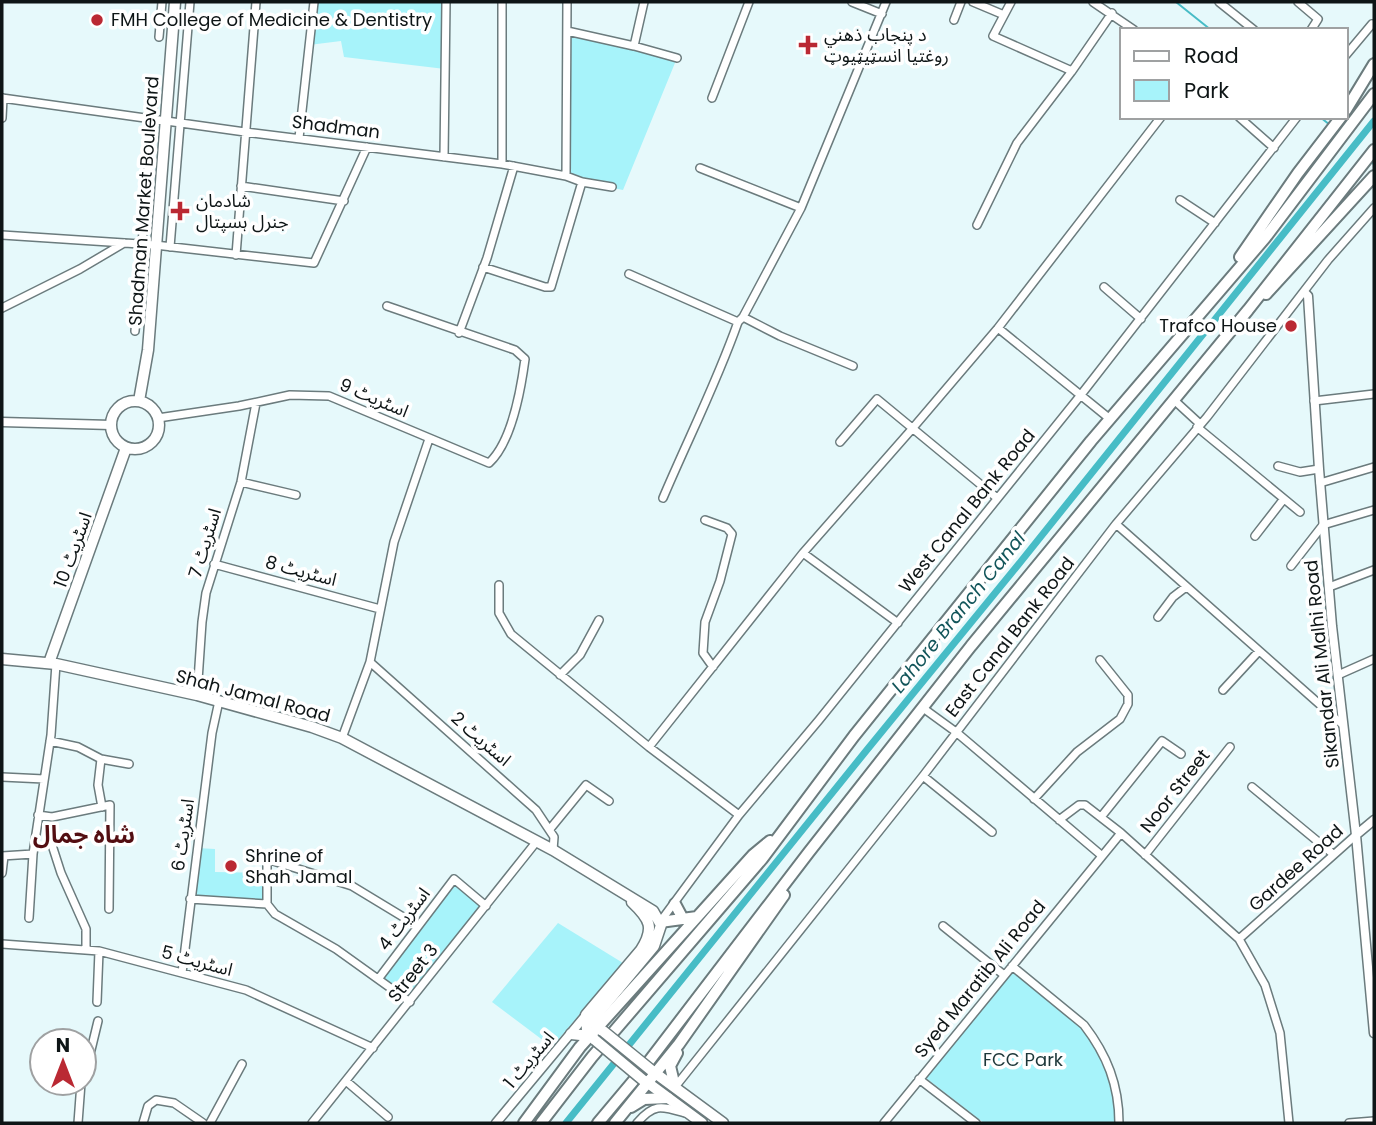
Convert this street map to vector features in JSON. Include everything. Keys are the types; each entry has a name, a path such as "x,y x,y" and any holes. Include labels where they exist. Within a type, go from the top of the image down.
{"highway":[{"path":"1348,107 1374,64"},
{"path":"541,1123 592,1057 762,859 854,736 1110,419 1265,238 1374,94"},
{"path":"1224,283 1269,213 1339,119"},
{"path":"598,1123 640,1073 809,852 980,636 1248,310 1374,150"},
{"path":"1248,310 1275,285 1373,178"},
{"path":"524,1123 570,1060 597,1034 753,855 783,829"},
{"path":"615,1123 653,1071 679,1044 776,908 809,852"},
{"path":"675,904 682,919"},
{"path":"660,922 697,917"},
{"path":"675,1087 670,1066 678,1052 679,1044"},
{"path":"628,1108 645,1099 668,1098"}],"main road":[{"name":"Shadman Market Boulevard","path":"139,401 148,350 175,2"},
{"path":"130,401 139,401 151,407 158,418 158,433 154,440 141,448 126,447 115,439 111,425 116,410 130,401"},
{"name":"اسٹریٹ 10","path":"53,663 126,447"},
{"name":"Shah Jamal Road","path":"2,659 53,663 197,695 342,738 553,850 647,907 660,922"},
{"path":"625,894 646,918 648,938 586,1015 585,1028 653,1071 723,1123"},
{"path":"660,922 659,934 652,950 595,1017 594,1022 597,1034 645,1081 702,1123"},
{"path":"571,1034 597,1034"}],"street":[{"path":"159,37 162,2"},
{"path":"170,247 190,2"},
{"path":"236,255 256,2"},
{"path":"299,138 314,2"},
{"path":"444,157 446,2"},
{"path":"502,2 502,164"},
{"path":"566,176 567,2"},
{"path":"634,46 644,2"},
{"path":"712,98 749,2"},
{"path":"852,2 882,14"},
{"path":"663,498 722,369 741,319 801,208 886,2"},
{"path":"954,20 961,2"},
{"path":"973,2 1004,15"},
{"path":"1011,2 993,36 1072,71"},
{"path":"1093,2 1131,28"},
{"path":"1219,2 1252,28"},
{"path":"1298,2 1318,19 1312,28"},
{"path":"978,225 1017,143 1112,13"},
{"path":"1348,53 1372,24"},
{"path":"566,31 677,58"},
{"path":"135,331 155,83"},
{"path":"2,118 3,98"},
{"name":"Shadman","path":"3,98 180,124 502,164 612,187"},
{"path":"649,747 803,553 998,328 1159,119"},
{"path":"1241,119 1274,148"},
{"name":"West Canal Bank Road","path":"660,922 739,815 1080,396 1296,119"},
{"path":"2,235 155,245 314,263 367,147"},
{"path":"387,306 459,332 483,267 514,166"},
{"path":"700,168 801,208"},
{"path":"483,267 551,287 582,182"},
{"path":"241,186 344,201"},
{"path":"1180,200 1215,223"},
{"name":"East Canal Bank Road","path":"675,1087 923,776 1116,524 1305,293 1328,260 1374,208"},
{"path":"2,308 80,269 124,243"},
{"path":"629,274 853,366"},
{"path":"1104,287 1141,319"},
{"name":"Sikandar Ali Malhi Road","path":"1305,293 1308,296 1323,525 1371,965 1374,1033"},
{"path":"998,328 1110,419"},
{"name":"اسٹریٹ 9","path":"158,418 290,395 329,396 489,463 498,455 511,422 525,359 515,350 459,332"},
{"path":"1314,401 1374,394"},
{"path":"840,442 877,399 997,498"},
{"path":"1174,400 1198,426 1300,512"},
{"name":"اسٹریٹ 7","path":"197,695 202,622 214,564 241,482 256,403"},
{"path":"2,422 111,425"},
{"path":"342,738 370,662 394,542 429,439"},
{"path":"1278,466 1300,472 1319,469"},
{"path":"1320,483 1374,467"},
{"path":"241,482 296,495"},
{"path":"1255,536 1283,500"},
{"path":"1291,566 1323,525 1374,510"},
{"path":"705,520 727,528 732,534 720,581 705,622 703,653 713,667"},
{"path":"1116,524 1343,725"},
{"path":"803,553 898,622"},
{"name":"اسٹریٹ 8","path":"214,564 380,609"},
{"path":"1329,587 1374,570"},
{"path":"499,585 497,603 503,624 511,634 649,747 739,815"},
{"path":"1158,617 1173,597 1186,587"},
{"path":"561,675 580,654 598,620"},
{"path":"1223,690 1259,651"},
{"path":"1338,675 1374,659"},
{"path":"1034,799 1077,752 1120,719 1128,704 1128,695 1100,660"},
{"name":"اسٹریٹ 2","path":"370,662 536,810 550,829"},
{"path":"29,918 33,854 50,741 53,663"},
{"name":"اسٹریٹ 6","path":"182,973 212,733 219,701"},
{"path":"923,708 956,732 1101,855"},
{"path":"50,741 78,747 101,759 129,764"},
{"path":"1101,817 1161,741 1181,754"},
{"name":"Noor Street","path":"1145,855 1230,747"},
{"path":"101,759 98,785 102,807"},
{"path":"923,776 992,832"},
{"path":"2,777 44,779"},
{"path":"553,850 554,837 550,829 586,785 609,801"},
{"path":"1252,787 1333,854"},
{"path":"1059,820 1079,805 1085,805 1121,833 1239,939 1265,985 1280,1033 1289,1123"},
{"path":"38,815 52,817 110,806 109,909"},
{"name":"Gardee Road","path":"1239,939 1374,820"},
{"name":"Syed Maratib Ali Road","path":"884,1123 1121,833"},
{"name":"Street 3","path":"312,1123 537,841"},
{"path":"51,842 61,873 86,929 86,950"},
{"path":"2,873 3,856 33,854"},
{"path":"410,1002 379,978 275,914 267,904 267,859 352,886 418,926"},
{"name":"اسٹریٹ 4","path":"379,978 454,879 486,906"},
{"path":"190,899 267,904"},
{"path":"943,926 1004,975"},
{"name":"اسٹریٹ 5","path":"2,944 99,951 246,990 373,1048"},
{"path":"97,1002 99,951"},
{"path":"1012,966 1084,1025 1092,1035 1105,1056 1115,1081 1119,1123"},
{"name":"اسٹریٹ 1","path":"496,1123 586,1015"},
{"path":"97,1027 98,1021"},
{"path":"210,1123 242,1064"},
{"path":"919,1079 976,1123"},
{"path":"346,1081 388,1117"},
{"path":"78,1123 80,1097"},
{"path":"143,1123 148,1106 156,1100 174,1103 202,1123"},
{"path":"637,1123 647,1112 657,1107 690,1115"},
{"path":"1349,1123 1374,1121"}],"green space":[{"path":"314,2 446,2 445,69 344,57 341,41 309,45"},
{"path":"567,31 677,58 623,190 566,176"},
{"path":"197,848 215,849 215,872 267,873 267,904 190,899"},
{"path":"454,879 486,906 410,1002 379,978"},
{"path":"558,923 623,963 552,1047 492,1002"},
{"name":"FCC Park","path":"1012,971 1053,1002 1086,1033 1108,1071 1114,1095 1116,1123 984,1123 926,1078"}],"waterway":[{"path":"1176,2 1208,28"},
{"path":"1322,119 1330,125"},
{"name":"Lahore Branch Canal","path":"566,1123 1374,121"}],"place":[{"name":"FMH College of Medicine & Dentistry","path":"97,20"},
{"name":"د پنجاب ذهني روغتیا انسټیټیوټ","path":"808,45"},
{"name":"شادمان جنرل ہسپتال","path":"180,211"},
{"name":"Trafco House","path":"1291,326"},
{"name":"Shrine of Shah Jamal","path":"231,866"}],"district":[{"name":"شاہ جمال","path":"84,835"}]}
